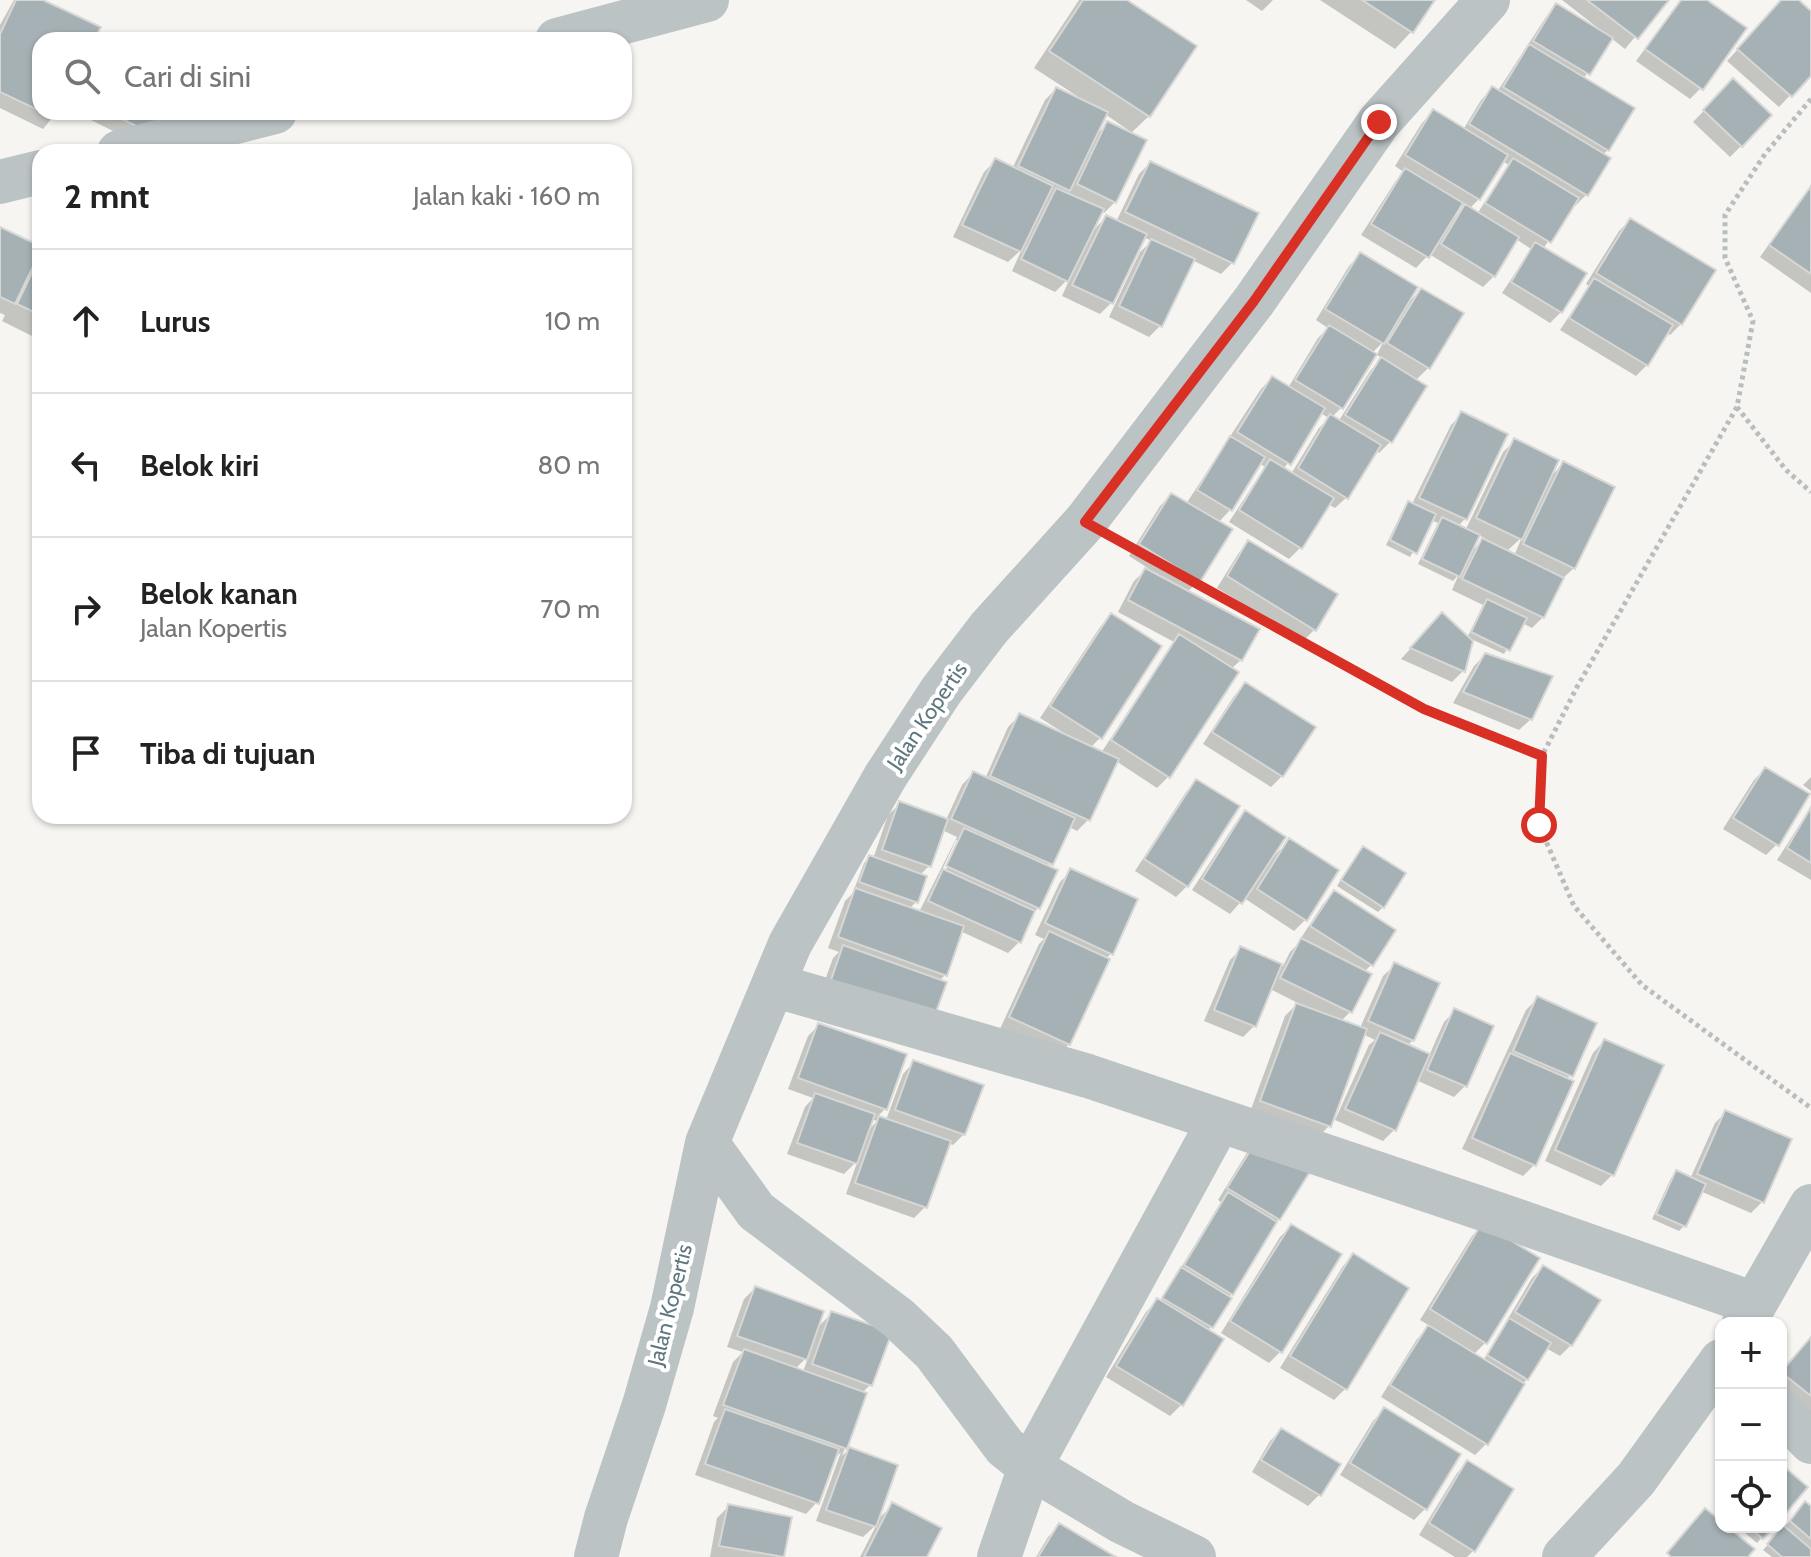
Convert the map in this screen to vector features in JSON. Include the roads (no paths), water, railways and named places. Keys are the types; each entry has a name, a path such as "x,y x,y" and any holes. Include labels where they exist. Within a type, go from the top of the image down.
{"street":[{"path":"587,32 707,0"},
{"name":"Jalan Kopertis","path":"596,1557 672,1308 707,1143 790,944 885,777 941,691 989,628 1085,522 1254,301 1379,122 1488,0"},
{"path":"150,144 244,120"},
{"path":"0,182 32,174"},
{"path":"773,985 1088,1076 1484,1209 1749,1314 1811,1206"},
{"path":"999,1557 1030,1467 1219,1121"},
{"path":"707,1143 756,1211 898,1318 934,1352 1005,1447 1030,1467 1122,1522 1194,1557"},
{"path":"1564,1557 1636,1479 1715,1369"},
{"path":"1787,1417 1811,1442"}]}
